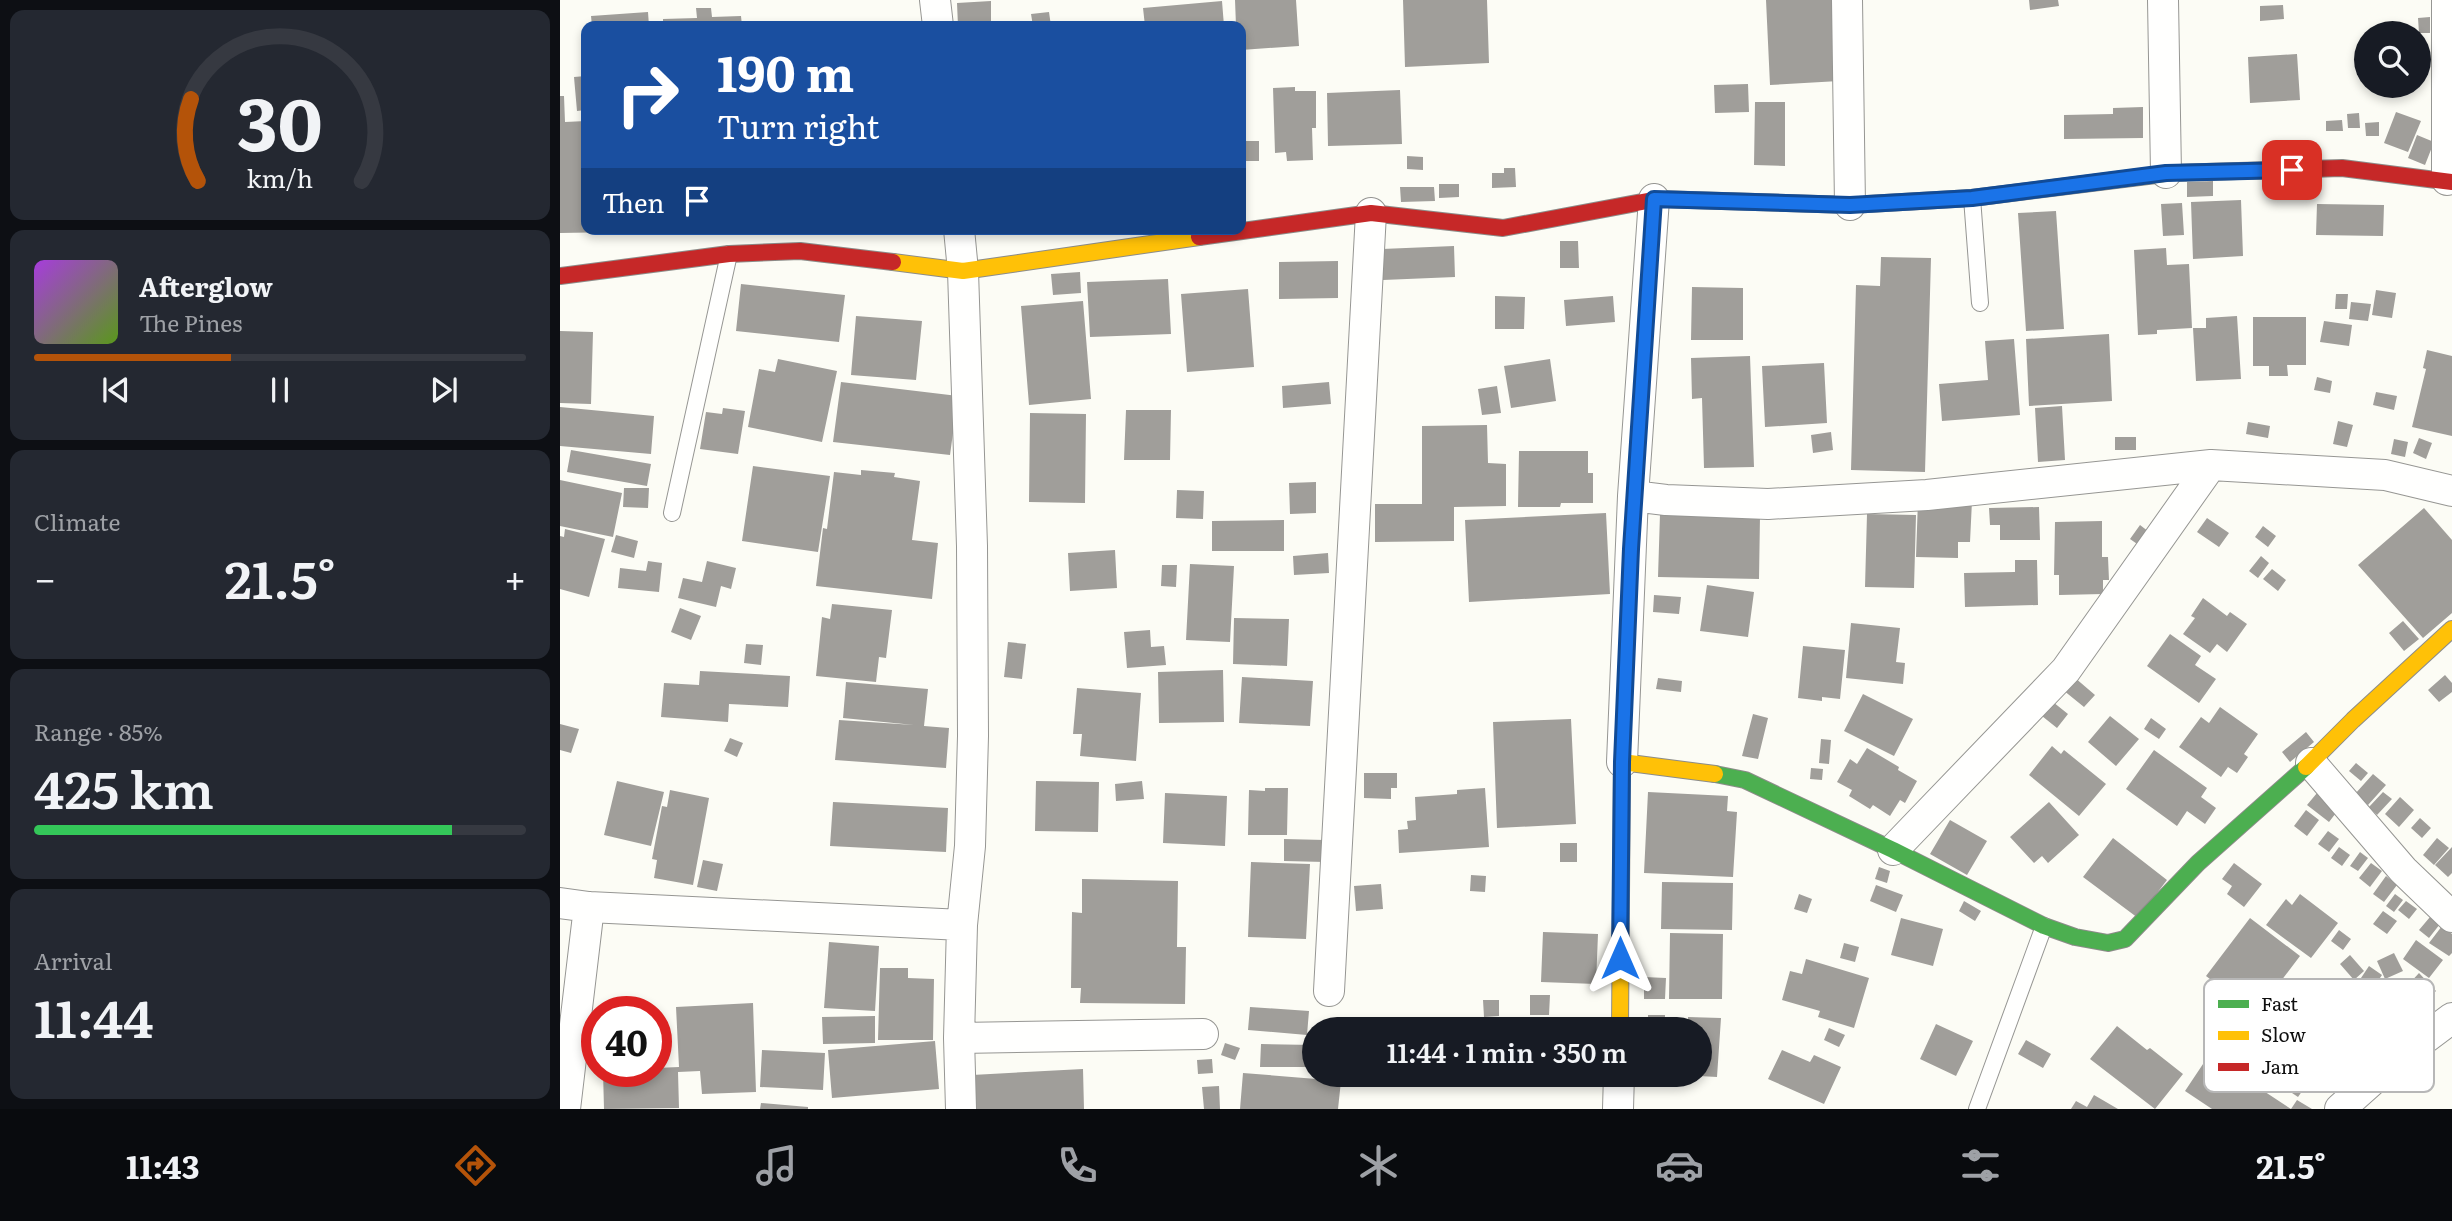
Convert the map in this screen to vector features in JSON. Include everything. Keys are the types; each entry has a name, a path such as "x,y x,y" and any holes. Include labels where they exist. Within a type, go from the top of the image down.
{"street":[{"path":"935,0 937,21"},
{"path":"1847,0 1850,205"},
{"path":"2163,0 2166,173"},
{"path":"1246,231 1371,213 1503,228 1654,199 1850,205 1972,198 2166,173 2342,168 2449,181 2447,0"},
{"path":"1619,1017 1622,762 1633,496 1654,199"},
{"path":"1329,991 1371,213"},
{"path":"959,235 963,271 972,546 973,736 970,846 962,925 959,1038 961,1109"},
{"path":"560,276 729,254 800,251 963,271 1216,235"},
{"path":"1633,496 1768,504 1927,495 2211,465 2385,475 2452,491"},
{"path":"1893,850 2066,670 2211,465"},
{"path":"1622,762 1688,769 1745,780 2044,926 2075,937 2108,943 2125,939 2198,863 2311,763 2353,720 2452,629"},
{"path":"2311,763 2403,870 2452,917"},
{"path":"560,904 962,925"},
{"path":"565,1109 589,907"},
{"path":"2434,1032 2452,1018"},
{"path":"959,1038 1203,1034"},
{"path":"1618,1109 1619,1087"},
{"path":"2340,1109 2359,1092"}],"lane":[{"path":"1972,198 1980,303"},
{"path":"672,513 729,254"},
{"path":"1977,1109 2044,926"}],"building":[{"path":"1235,0 1296,0 1299,46 1246,50 1246,21 1236,21"},
{"path":"1403,0 1487,0 1489,63 1405,67"},
{"path":"1766,0 1835,0 1839,81 1770,85"},
{"path":"2029,0 2058,0 2059,6 2030,10"},
{"path":"991,1 991,21 958,21 957,3"},
{"path":"1222,1 1224,21 1144,21 1143,8"},
{"path":"2283,5 2284,19 2260,21 2260,6"},
{"path":"696,8 711,8 712,17 741,16 742,21 663,21 697,18"},
{"path":"648,12 649,21 592,21 591,16"},
{"path":"1049,12 1050,21 1032,21 1031,14"},
{"path":"2430,17 2430,21 2418,21 2418,18"},
{"path":"2297,54 2300,100 2250,103 2248,57"},
{"path":"581,76 581,111 577,111 574,77"},
{"path":"1748,84 1749,112 1715,113 1714,85"},
{"path":"1295,87 1295,91 1316,91 1316,128 1312,128 1313,160 1287,161 1286,152 1275,153 1273,88"},
{"path":"1400,90 1402,144 1328,146 1327,93"},
{"path":"560,96 564,96 565,122 581,121 581,233 560,233"},
{"path":"1755,102 1785,102 1785,166 1754,165"},
{"path":"2143,107 2143,138 2064,139 2064,115 2113,114 2113,108"},
{"path":"2396,112 2421,121 2408,152 2384,143"},
{"path":"2359,113 2360,128 2348,128 2347,114"},
{"path":"2342,120 2343,131 2326,131 2326,121"},
{"path":"2379,122 2379,136 2366,136 2365,123"},
{"path":"2417,135 2434,142 2425,165 2408,158"},
{"path":"1246,141 1259,141 1259,161 1246,161"},
{"path":"1407,156 1423,157 1423,170 1407,169"},
{"path":"1504,168 1515,168 1516,187 1492,188 1492,173 1504,173"},
{"path":"2213,181 2213,196 2187,197 2187,182"},
{"path":"1439,184 1459,184 1459,197 1439,198"},
{"path":"1400,187 1434,187 1435,201 1401,202"},
{"path":"2241,200 2243,256 2193,259 2191,202"},
{"path":"2182,203 2184,235 2163,236 2161,204"},
{"path":"2317,204 2384,205 2383,236 2316,235"},
{"path":"2056,211 2064,329 2026,331 2018,213"},
{"path":"1560,241 1578,241 1579,268 1560,268"},
{"path":"1454,246 1455,277 1383,280 1382,249"},
{"path":"2166,248 2167,265 2189,264 2192,328 2157,330 2157,334 2138,335 2134,250"},
{"path":"1881,257 1931,258 1925,472 1851,470 1856,285 1880,286"},
{"path":"1338,261 1338,298 1279,299 1279,262"},
{"path":"1080,272 1081,293 1053,295 1051,274"},
{"path":"1168,279 1171,334 1090,337 1087,282"},
{"path":"741,284 845,295 839,342 736,331"},
{"path":"1692,287 1743,288 1743,340 1691,340"},
{"path":"1248,289 1254,367 1187,372 1181,294"},
{"path":"2376,290 2396,293 2392,318 2372,315"},
{"path":"2336,294 2348,294 2347,309 2335,309"},
{"path":"1495,296 1525,297 1524,329 1495,329"},
{"path":"1613,296 1615,322 1566,326 1564,300"},
{"path":"1083,301 1091,399 1029,405 1021,306"},
{"path":"2351,302 2371,304 2368,321 2349,319"},
{"path":"856,316 922,321 916,380 851,375"},
{"path":"2237,316 2241,379 2196,381 2193,328 2206,328 2206,318"},
{"path":"2253,317 2306,317 2306,365 2287,365 2288,376 2269,376 2269,366 2253,366"},
{"path":"2324,321 2352,325 2349,346 2320,342"},
{"path":"560,331 593,332 591,404 560,403"},
{"path":"2109,334 2112,401 2029,406 2026,339"},
{"path":"2014,339 2020,415 1942,421 1939,384 1988,380 1985,341"},
{"path":"2427,350 2452,356 2452,436 2412,427 2426,369 2423,368"},
{"path":"1750,356 1754,467 1704,468 1702,398 1692,399 1691,358"},
{"path":"778,359 837,371 822,442 748,427 759,369 775,372"},
{"path":"1550,359 1556,401 1511,408 1504,366"},
{"path":"1824,363 1827,423 1765,427 1762,366"},
{"path":"2317,377 2332,381 2330,393 2314,390"},
{"path":"841,382 958,396 950,455 833,442"},
{"path":"1329,382 1331,404 1283,408 1282,386"},
{"path":"1497,386 1501,413 1482,415 1478,389"},
{"path":"2376,392 2397,396 2394,410 2373,405"},
{"path":"2062,406 2065,460 2038,462 2035,408"},
{"path":"560,407 654,416 651,454 560,446"},
{"path":"723,408 745,411 738,454 700,449 706,412 722,414"},
{"path":"1126,410 1171,410 1170,460 1124,460"},
{"path":"1030,413 1086,414 1085,503 1029,502"},
{"path":"2338,421 2353,425 2347,447 2333,444"},
{"path":"2248,422 2270,426 2268,438 2246,434"},
{"path":"1487,425 1488,463 1506,464 1506,506 1454,507 1454,541 1375,542 1375,504 1422,504 1422,426"},
{"path":"1831,432 1833,450 1813,453 1811,435"},
{"path":"2115,437 2136,437 2136,450 2115,450"},
{"path":"2419,438 2432,443 2426,459 2413,453"},
{"path":"2394,439 2408,442 2405,457 2391,454"},
{"path":"571,450 651,464 647,486 567,472"},
{"path":"1519,451 1588,451 1588,473 1593,473 1593,503 1561,503 1560,507 1518,507"},
{"path":"753,466 830,476 818,552 742,541"},
{"path":"861,470 895,473 894,477 920,481 912,540 938,543 932,599 816,586 823,528 827,529 834,472 861,475"},
{"path":"560,480 622,493 613,537 560,526"},
{"path":"1316,482 1316,513 1290,514 1289,483"},
{"path":"624,488 649,488 648,508 623,507"},
{"path":"1177,490 1204,491 1203,519 1176,518"},
{"path":"1918,500 1972,501 1970,542 1958,542 1958,558 1916,557"},
{"path":"2039,507 2040,540 2000,540 2000,525 1990,525 1989,508"},
{"path":"2424,508 2452,540 2452,613 2423,638 2358,565"},
{"path":"1606,513 1610,594 1469,602 1465,520"},
{"path":"1660,514 1760,516 1759,579 1658,577"},
{"path":"1867,514 1916,515 1914,588 1865,587"},
{"path":"2207,518 2229,533 2219,547 2197,532"},
{"path":"1284,520 1284,551 1212,551 1212,521"},
{"path":"2102,521 2102,557 2108,557 2109,580 2103,580 2103,594 2059,595 2059,575 2054,575 2055,522"},
{"path":"2140,525 2153,535 2143,548 2130,539"},
{"path":"2263,526 2276,536 2268,547 2255,537"},
{"path":"565,529 605,539 589,597 560,589 560,536 564,537"},
{"path":"616,535 638,541 634,558 611,552"},
{"path":"1115,550 1117,588 1070,591 1068,553"},
{"path":"1328,553 1329,573 1294,575 1293,556"},
{"path":"2261,556 2269,563 2258,578 2249,571"},
{"path":"2015,560 2037,560 2038,605 1965,607 1964,573 2015,572"},
{"path":"648,561 662,563 659,592 618,588 620,568 646,571"},
{"path":"707,561 736,568 731,589 721,586 716,607 678,598 683,578 702,582"},
{"path":"1190,564 1234,566 1230,642 1186,640"},
{"path":"1162,565 1177,565 1176,587 1161,586"},
{"path":"2272,569 2286,580 2278,591 2263,579"},
{"path":"1707,585 1754,592 1748,637 1700,631"},
{"path":"1654,595 1681,597 1679,614 1653,612"},
{"path":"2203,598 2227,616 2230,612 2247,624 2227,652 2217,644 2210,653 2183,634 2195,618 2191,616"},
{"path":"832,604 892,610 886,658 879,657 876,682 816,676 822,617 830,619"},
{"path":"680,608 701,616 691,640 671,632"},
{"path":"1234,618 1289,619 1287,666 1233,664"},
{"path":"2403,621 2419,639 2404,651 2389,633"},
{"path":"1851,623 1900,628 1896,662 1905,663 1903,684 1846,678"},
{"path":"1150,630 1151,647 1164,646 1166,665 1127,668 1124,632"},
{"path":"2170,634 2201,656 2195,665 2216,679 2199,703 2147,666"},
{"path":"1008,642 1026,644 1022,679 1004,677"},
{"path":"746,644 763,645 761,665 744,663"},
{"path":"1803,646 1845,650 1840,699 1822,697 1822,701 1798,698"},
{"path":"1223,670 1224,722 1159,723 1158,672"},
{"path":"700,671 790,676 788,707 729,704 728,722 661,717 664,683 699,685"},
{"path":"2445,675 2452,683 2452,692 2439,702 2428,690"},
{"path":"1242,677 1313,681 1310,726 1239,723"},
{"path":"2074,677 2095,695 2084,707 2063,690"},
{"path":"1658,678 1682,681 1681,692 1656,689"},
{"path":"846,682 928,689 924,726 949,728 946,768 835,760 839,720 914,725 843,718"},
{"path":"1077,688 1141,693 1136,761 1080,756 1082,734 1073,734"},
{"path":"1863,694 1913,719 1894,756 1844,731"},
{"path":"2053,702 2068,714 2057,728 2042,716"},
{"path":"2220,707 2258,734 2244,754 2248,757 2237,773 2228,767 2221,777 2179,747 2201,717 2209,723"},
{"path":"1753,714 1768,718 1758,759 1742,756"},
{"path":"2110,716 2139,739 2116,766 2088,742"},
{"path":"2151,718 2166,729 2159,739 2144,729"},
{"path":"1571,719 1576,824 1497,828 1493,722"},
{"path":"560,724 579,729 571,753 560,750"},
{"path":"2306,732 2314,742 2290,762 2282,752"},
{"path":"730,738 743,743 737,757 724,751"},
{"path":"1821,739 1831,740 1829,764 1819,763"},
{"path":"2052,746 2061,754 2064,750 2106,784 2079,816 2029,775"},
{"path":"1867,748 1917,781 1905,803 1900,800 1890,816 1873,805 1870,809 1849,796 1852,790 1837,782 1850,759 1857,764"},
{"path":"2154,750 2207,788 2201,797 2216,808 2205,824 2187,811 2177,826 2126,789"},
{"path":"2356,763 2368,773 2361,781 2349,771"},
{"path":"1811,768 1823,769 1822,780 1810,779"},
{"path":"1364,773 1397,773 1397,788 1391,788 1391,799 1364,798"},
{"path":"2373,774 2386,785 2368,805 2355,794"},
{"path":"617,781 664,792 651,846 604,835"},
{"path":"1036,781 1099,782 1098,832 1035,831"},
{"path":"1142,781 1144,799 1116,801 1115,784"},
{"path":"1265,788 1288,788 1287,835 1248,835 1249,790 1265,791"},
{"path":"1485,788 1489,847 1399,853 1398,830 1408,829 1407,821 1416,820 1415,797 1457,794 1457,790"},
{"path":"670,790 709,798 693,885 654,878 657,860 652,859 662,806 667,807"},
{"path":"1648,792 1728,796 1727,811 1737,812 1733,877 1644,873"},
{"path":"2383,792 2392,799 2377,815 2369,807"},
{"path":"1165,793 1227,796 1225,846 1163,843"},
{"path":"2317,793 2339,809 2329,822 2307,805"},
{"path":"2400,797 2414,810 2399,827 2385,814"},
{"path":"833,802 948,808 946,852 830,846"},
{"path":"2049,802 2079,835 2048,863 2042,856 2034,863 2010,837"},
{"path":"2306,810 2319,820 2307,836 2294,826"},
{"path":"2420,818 2431,828 2422,838 2411,828"},
{"path":"1950,820 1987,841 1967,875 1930,854"},
{"path":"2328,831 2339,839 2329,852 2318,844"},
{"path":"2113,838 2167,880 2138,918 2083,877"},
{"path":"2437,838 2449,848 2434,865 2423,855"},
{"path":"1284,839 1325,840 1325,862 1284,861"},
{"path":"1560,843 1577,843 1577,862 1560,862"},
{"path":"2339,847 2350,855 2342,866 2331,858"},
{"path":"2452,847 2452,873 2448,877 2435,865"},
{"path":"2360,852 2368,858 2358,871 2350,866"},
{"path":"703,860 723,864 717,891 697,887"},
{"path":"1251,862 1310,864 1306,939 1248,937"},
{"path":"2234,863 2262,884 2244,907 2227,894 2232,886 2222,879"},
{"path":"2371,863 2382,871 2370,887 2359,878"},
{"path":"1879,867 1890,871 1887,883 1875,879"},
{"path":"1471,875 1486,876 1485,892 1470,891"},
{"path":"2386,876 2397,885 2384,902 2373,894"},
{"path":"1082,879 1178,881 1177,947 1186,947 1185,1004 1080,1003 1081,988 1071,988 1072,912 1082,913"},
{"path":"1662,882 1733,883 1732,930 1661,929"},
{"path":"1381,884 1383,909 1356,911 1354,886"},
{"path":"1876,885 1903,895 1896,912 1870,901"},
{"path":"1799,894 1812,899 1807,913 1794,909"},
{"path":"2300,894 2338,923 2311,958 2266,925 2286,899 2292,905"},
{"path":"2395,894 2403,900 2394,912 2386,906"},
{"path":"1964,901 1981,911 1975,921 1959,911"},
{"path":"2406,901 2417,909 2409,919 2398,910"},
{"path":"2383,911 2397,921 2387,934 2373,924"},
{"path":"2430,917 2440,924 2429,938 2419,930"},
{"path":"1901,918 1943,929 1933,966 1891,955"},
{"path":"2250,918 2300,956 2283,979 2210,979 2206,976"},
{"path":"2442,926 2452,934 2452,953 2449,956 2429,943"},
{"path":"2339,930 2351,939 2343,950 2331,941"},
{"path":"1543,932 1598,934 1596,984 1541,982"},
{"path":"1670,933 1723,934 1722,999 1669,999"},
{"path":"2416,940 2443,960 2429,978 2403,959"},
{"path":"829,942 879,946 875,1011 824,1008"},
{"path":"1844,943 1859,947 1855,962 1840,958"},
{"path":"2394,953 2403,971 2385,979 2377,961"},
{"path":"2350,955 2364,971 2353,979 2340,964"},
{"path":"1806,959 1869,978 1854,1028 1818,1017 1820,1011 1782,1000 1790,971 1802,974"},
{"path":"2369,966 2382,975 2379,979 2361,978"},
{"path":"880,968 908,968 908,978 934,979 933,1040 878,1040"},
{"path":"2419,973 2425,979 2414,979"},
{"path":"1644,977 1666,978 1665,999 1644,999"},
{"path":"1530,995 1550,995 1549,1015 1530,1015"},
{"path":"1483,1000 1499,1000 1499,1016 1484,1017"},
{"path":"753,1003 756,1092 702,1094 700,1071 678,1072 679,1108 604,1109 603,1087 672,1087 672,1067 679,1067 676,1007"},
{"path":"1250,1007 1309,1011 1308,1017 1302,1017 1302,1035 1248,1030"},
{"path":"1648,1015 1665,1015 1665,1017"},
{"path":"875,1016 875,1043 823,1044 822,1017"},
{"path":"1712,1018 1721,1018 1717,1077 1712,1077"},
{"path":"1936,1024 1973,1041 1956,1076 1920,1059"},
{"path":"2117,1026 2183,1074 2155,1109 2090,1059"},
{"path":"1829,1028 1845,1035 1839,1047 1824,1040"},
{"path":"2026,1040 2051,1054 2043,1068 2018,1054"},
{"path":"935,1041 939,1089 832,1098 828,1050"},
{"path":"1225,1043 1240,1048 1235,1060 1221,1055"},
{"path":"1261,1044 1302,1045 1302,1067 1260,1067"},
{"path":"762,1050 825,1053 823,1090 760,1087"},
{"path":"1782,1050 1810,1062 1814,1055 1841,1067 1824,1104 1768,1079"},
{"path":"1212,1059 1213,1073 1198,1074 1197,1060"},
{"path":"2204,1062 2204,1092 2265,1092 2291,1109 2212,1109 2185,1091"},
{"path":"1083,1069 1084,1109 973,1109 972,1075"},
{"path":"1243,1073 1302,1078 1302,1087 1340,1087 1338,1109 1240,1109"},
{"path":"1219,1086 1220,1109 1204,1109 1202,1087"},
{"path":"2094,1095 2118,1109 2071,1109 2076,1101 2087,1107"},
{"path":"2297,1100 2312,1109 2291,1109"},
{"path":"761,1103 808,1107 808,1109 760,1109"}],"traffic: fast":[{"path":"1715,774 1745,780 2044,926 2075,937 2108,943 2125,939 2198,863 2306,767"}],"traffic: slow":[{"path":"1658,199 1850,205 1972,198 2172,173"},
{"path":"893,262 963,271 1199,237"},
{"path":"2306,767 2452,629"},
{"path":"1620,1017 1622,762 1715,774"}],"traffic: jam":[{"path":"2172,173 2342,168 2452,182"},
{"path":"1246,230 1371,213 1503,228 1658,199"},
{"path":"1199,237 1213,235"},
{"path":"560,276 729,254 800,251 893,262"}],"route":[{"path":"1620,958 1622,762 1633,496 1654,199 1850,205 1972,198 2166,173 2292,170"}]}
